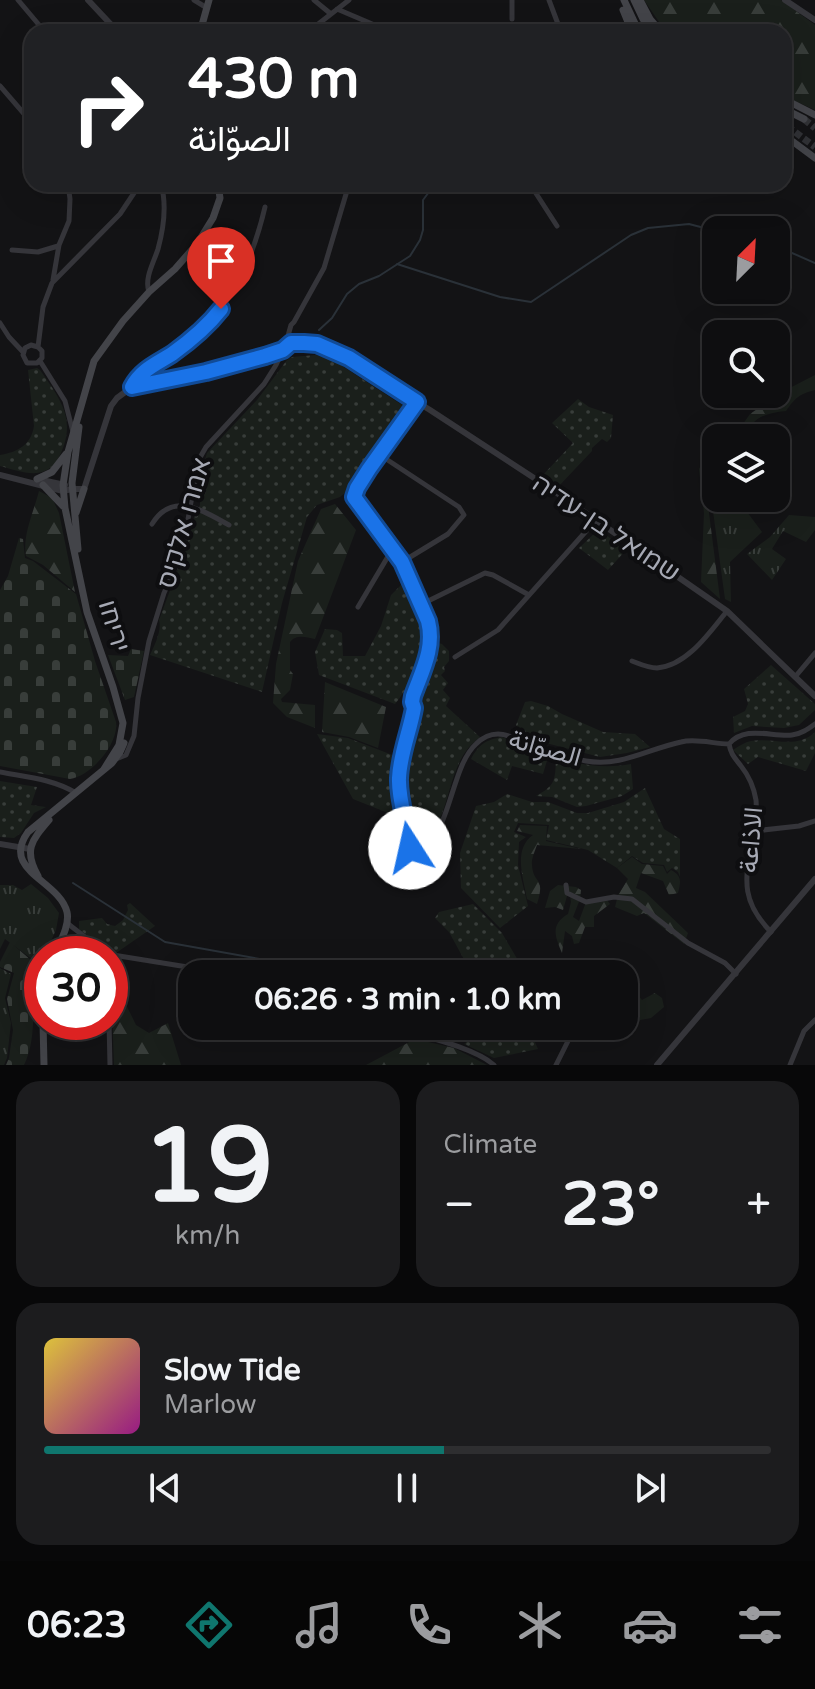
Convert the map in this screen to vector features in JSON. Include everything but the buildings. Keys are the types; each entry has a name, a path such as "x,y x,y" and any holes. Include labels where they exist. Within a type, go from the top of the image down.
{"main road":[{"path":"622,0 630,24"},
{"path":"622,0 635,24"},
{"path":"637,0 648,24"},
{"path":"637,0 654,24"},
{"path":"202,24 208,4"},
{"path":"792,103 815,115"},
{"path":"792,113 804,119"},
{"path":"792,141 815,158"},
{"path":"65,508 40,482 72,452 73,434 94,361 123,321 197,244 213,218 219,192"},
{"path":"66,488 80,413"},
{"name":"יריחו","path":"66,488 65,508 91,626 120,712 122,731 119,745 104,769"},
{"name":"יריחו","path":"66,488 74,520 80,576"},
{"path":"74,520 84,489"},
{"name":"יריחו","path":"20,847 28,832 116,759 123,747 127,728 113,687"},
{"name":"יריחו","path":"30,849 36,833 56,809"},
{"path":"20,847 26,868 54,892 67,912 62,936"},
{"path":"30,849 33,866 41,881"},
{"path":"43,1040 44,1065"}],"street":[{"path":"18,0 38,24"},
{"path":"88,0 110,24"},
{"path":"194,0 208,4"},
{"path":"314,0 334,12 368,24"},
{"path":"318,24 349,0"},
{"path":"512,0 512,19"},
{"path":"549,0 558,24"},
{"path":"785,0 815,20"},
{"path":"0,86 24,114"},
{"path":"0,323 23,352 27,363 40,361 42,354 38,347 43,307 52,283 59,245 69,221 69,192"},
{"path":"52,283 120,214 135,192"},
{"path":"149,292 147,284 163,225 162,192"},
{"name":"אמרו אלקיס","path":"116,759 126,755 133,741 146,651 164,593 182,551 195,469 201,453 264,384 276,365 291,325 324,268 347,192"},
{"path":"535,192 557,226"},
{"path":"132,387 137,377 197,335 221,309 253,250 265,207"},
{"path":"12,250 38,252 59,245"},
{"path":"23,352 28,346 38,347"},
{"path":"0,475 84,489 111,406 132,387 206,372 284,347"},
{"name":"שמואל בן-עדיה","path":"284,347 328,349 349,358 417,402 727,611 815,696"},
{"path":"40,361 65,401 73,434"},
{"name":"الصوّانة","path":"417,402 357,488 354,497 402,562 431,630 428,657 413,696 414,708 399,781 401,804 413,853 419,853 431,840 447,811 469,752 477,742 489,735 506,735 568,756 600,762 634,758 682,742 729,744"},
{"path":"380,455 459,507 464,515 448,534 402,562"},
{"path":"152,524 160,512 168,508 190,506 229,525"},
{"path":"455,657 498,630 596,520"},
{"path":"358,607 393,548"},
{"path":"420,605 485,573 529,595"},
{"path":"632,661 657,668 680,660 727,611"},
{"path":"795,677 815,653"},
{"path":"729,744 735,738 752,733 802,733 815,724"},
{"name":"الاذاعة","path":"729,744 730,752 748,776 757,809 746,877 748,896 756,916 771,932"},
{"path":"0,772 54,782 76,793"},
{"path":"754,831 815,821"},
{"path":"0,844 30,849"},
{"path":"657,1065 815,879"},
{"path":"566,885 567,893 586,902 614,897 632,899 688,943 725,963 736,974"},
{"path":"67,923 84,936"},
{"path":"128,957 178,965"},
{"path":"790,1065 804,1031 815,1020"},
{"path":"109,1040 110,1065"},
{"path":"434,1040 473,1053 494,1065"},
{"path":"556,1065 568,1040"}],"green space":[{"path":"644,0 781,0 815,25 815,110 792,100 792,24 660,24"},
{"path":"316,355 336,362 402,405 402,409 346,492 317,505 307,517 282,603 262,692 150,655 159,633 159,620 200,505 200,476 207,453 257,400 287,360"},
{"path":"37,368 60,400 67,431 56,462 45,471 32,473 0,466 0,455 23,446 30,438 34,426 28,370"},
{"path":"815,375 815,390 798,397 790,406 790,388"},
{"path":"578,399 589,407 613,415 611,438 607,442 602,439 592,448 557,488 542,476 573,443 552,423"},
{"path":"759,408 788,408 760,417 752,424 743,424"},
{"path":"702,464 702,495 699,469"},
{"path":"39,491 52,498 59,513 75,592 43,565 26,556 27,532"},
{"path":"335,504 356,530 315,639 298,637 290,642 290,670 293,674 290,690 281,699 282,702 315,705 315,728 287,717 273,703 276,664 298,561 321,509"},
{"path":"709,512 720,599 701,582 704,513"},
{"path":"713,512 747,512 762,532 730,562 731,602 725,599"},
{"path":"789,515 815,517 815,530 806,542 783,531 772,549 786,559 772,580 747,554 770,537"},
{"path":"597,531 626,550 608,570 579,548"},
{"path":"19,538 23,539 25,558 76,594 116,722 113,740 102,758 86,772 70,779 0,766 0,590 8,576"},
{"path":"403,583 420,612 425,631 422,653 395,704 319,675 315,652 325,629 342,633 343,656 365,656 381,626 391,595"},
{"path":"435,642 449,651 449,661 441,675 448,683 443,690 450,698 446,706 480,737 467,749 459,763 435,829 416,848 413,846 402,789 403,772 418,725 416,700 432,659"},
{"path":"131,649 144,651 134,697 125,700 108,655 128,656"},
{"path":"771,665 815,704 815,710 799,725 784,728 752,726 734,733 733,717 745,711 748,704 744,689"},
{"path":"325,682 386,707 378,748 349,737 322,732"},
{"path":"531,701 603,732 635,734 650,747 600,757 546,743 521,733 516,725 525,702"},
{"path":"815,732 815,753 806,771 758,757 748,764 733,750 751,741 792,742"},
{"path":"317,734 348,738 395,756 390,784 398,817 353,799"},
{"path":"502,737 549,754 543,774 512,766 507,780 471,759 484,744"},
{"path":"556,758 593,766 631,764 633,789 622,796 577,807 552,797 536,796 553,781"},
{"path":"0,781 37,787 31,805 46,807 34,813 14,838 0,837"},
{"path":"645,788 664,829 680,839 680,877 672,868 667,872 664,865 643,863 632,856 617,868 588,850 546,840 549,825 518,823 514,832 526,837 519,842 518,865 528,906 500,928 461,888 460,853 476,806 494,802 507,794 532,802 548,802 577,813 588,813 624,802"},
{"path":"520,825 547,826 546,841 581,849 537,845 532,863 540,884 537,904 527,899 521,864 523,848 533,835 517,831"},
{"path":"632,857 642,864 663,866 667,874 671,870 679,877 678,893 669,895 663,881 641,873 636,888 645,892 688,933 684,944 644,913 637,916 615,907 628,879 617,868"},
{"path":"31,884 48,898 59,913 53,936 24,936 24,953 5,939 0,949 0,885 13,885 22,890"},
{"path":"558,885 581,890 573,917 579,921 586,902 607,900 610,904 594,916 594,927 585,927 579,943 574,944 572,936 565,931 562,953 556,927 568,914 570,895 563,910 545,908 550,891"},
{"path":"130,903 155,926 128,945 128,936 88,936 79,929 79,921 102,918 107,924 115,926 123,920"},
{"path":"473,904 502,933 518,960 464,960 449,932 435,918 439,912"},
{"path":"10,942 24,954 24,1040 31,1040 24,1065 6,1065 13,1030 7,999 14,973 0,967"},
{"path":"0,968 11,974 5,998 11,1023 4,1065 0,1065"},
{"path":"655,993 662,998 664,1007 651,1018 638,1020 638,995 642,1000"},
{"path":"128,1009 136,1025 149,1033 168,1023 181,1065 114,1065 113,1040 128,1040"},
{"path":"413,1040 419,1040 454,1048 487,1065 366,1065"},
{"path":"469,1040 534,1040 538,1049 494,1058 464,1044"}],"waterway":[{"path":"319,330 332,318 347,294 359,284 379,276 410,256 423,230 423,200 429,192"},
{"path":"397,264 500,297 531,302 631,235 648,228 689,224 702,227"},
{"path":"790,252 815,263"},
{"path":"73,883 165,942 266,960"},
{"path":"496,1040 500,1041"}],"tunnel":[{"path":"804,119 815,128"},
{"path":"792,130 815,147"}],"route":[{"path":"221,309 197,335 137,377 132,387 206,372 283,350 291,343 304,343 334,350 417,402 369,469 354,497 402,562 431,630 428,657 413,696 414,708 399,781 410,848"}]}
